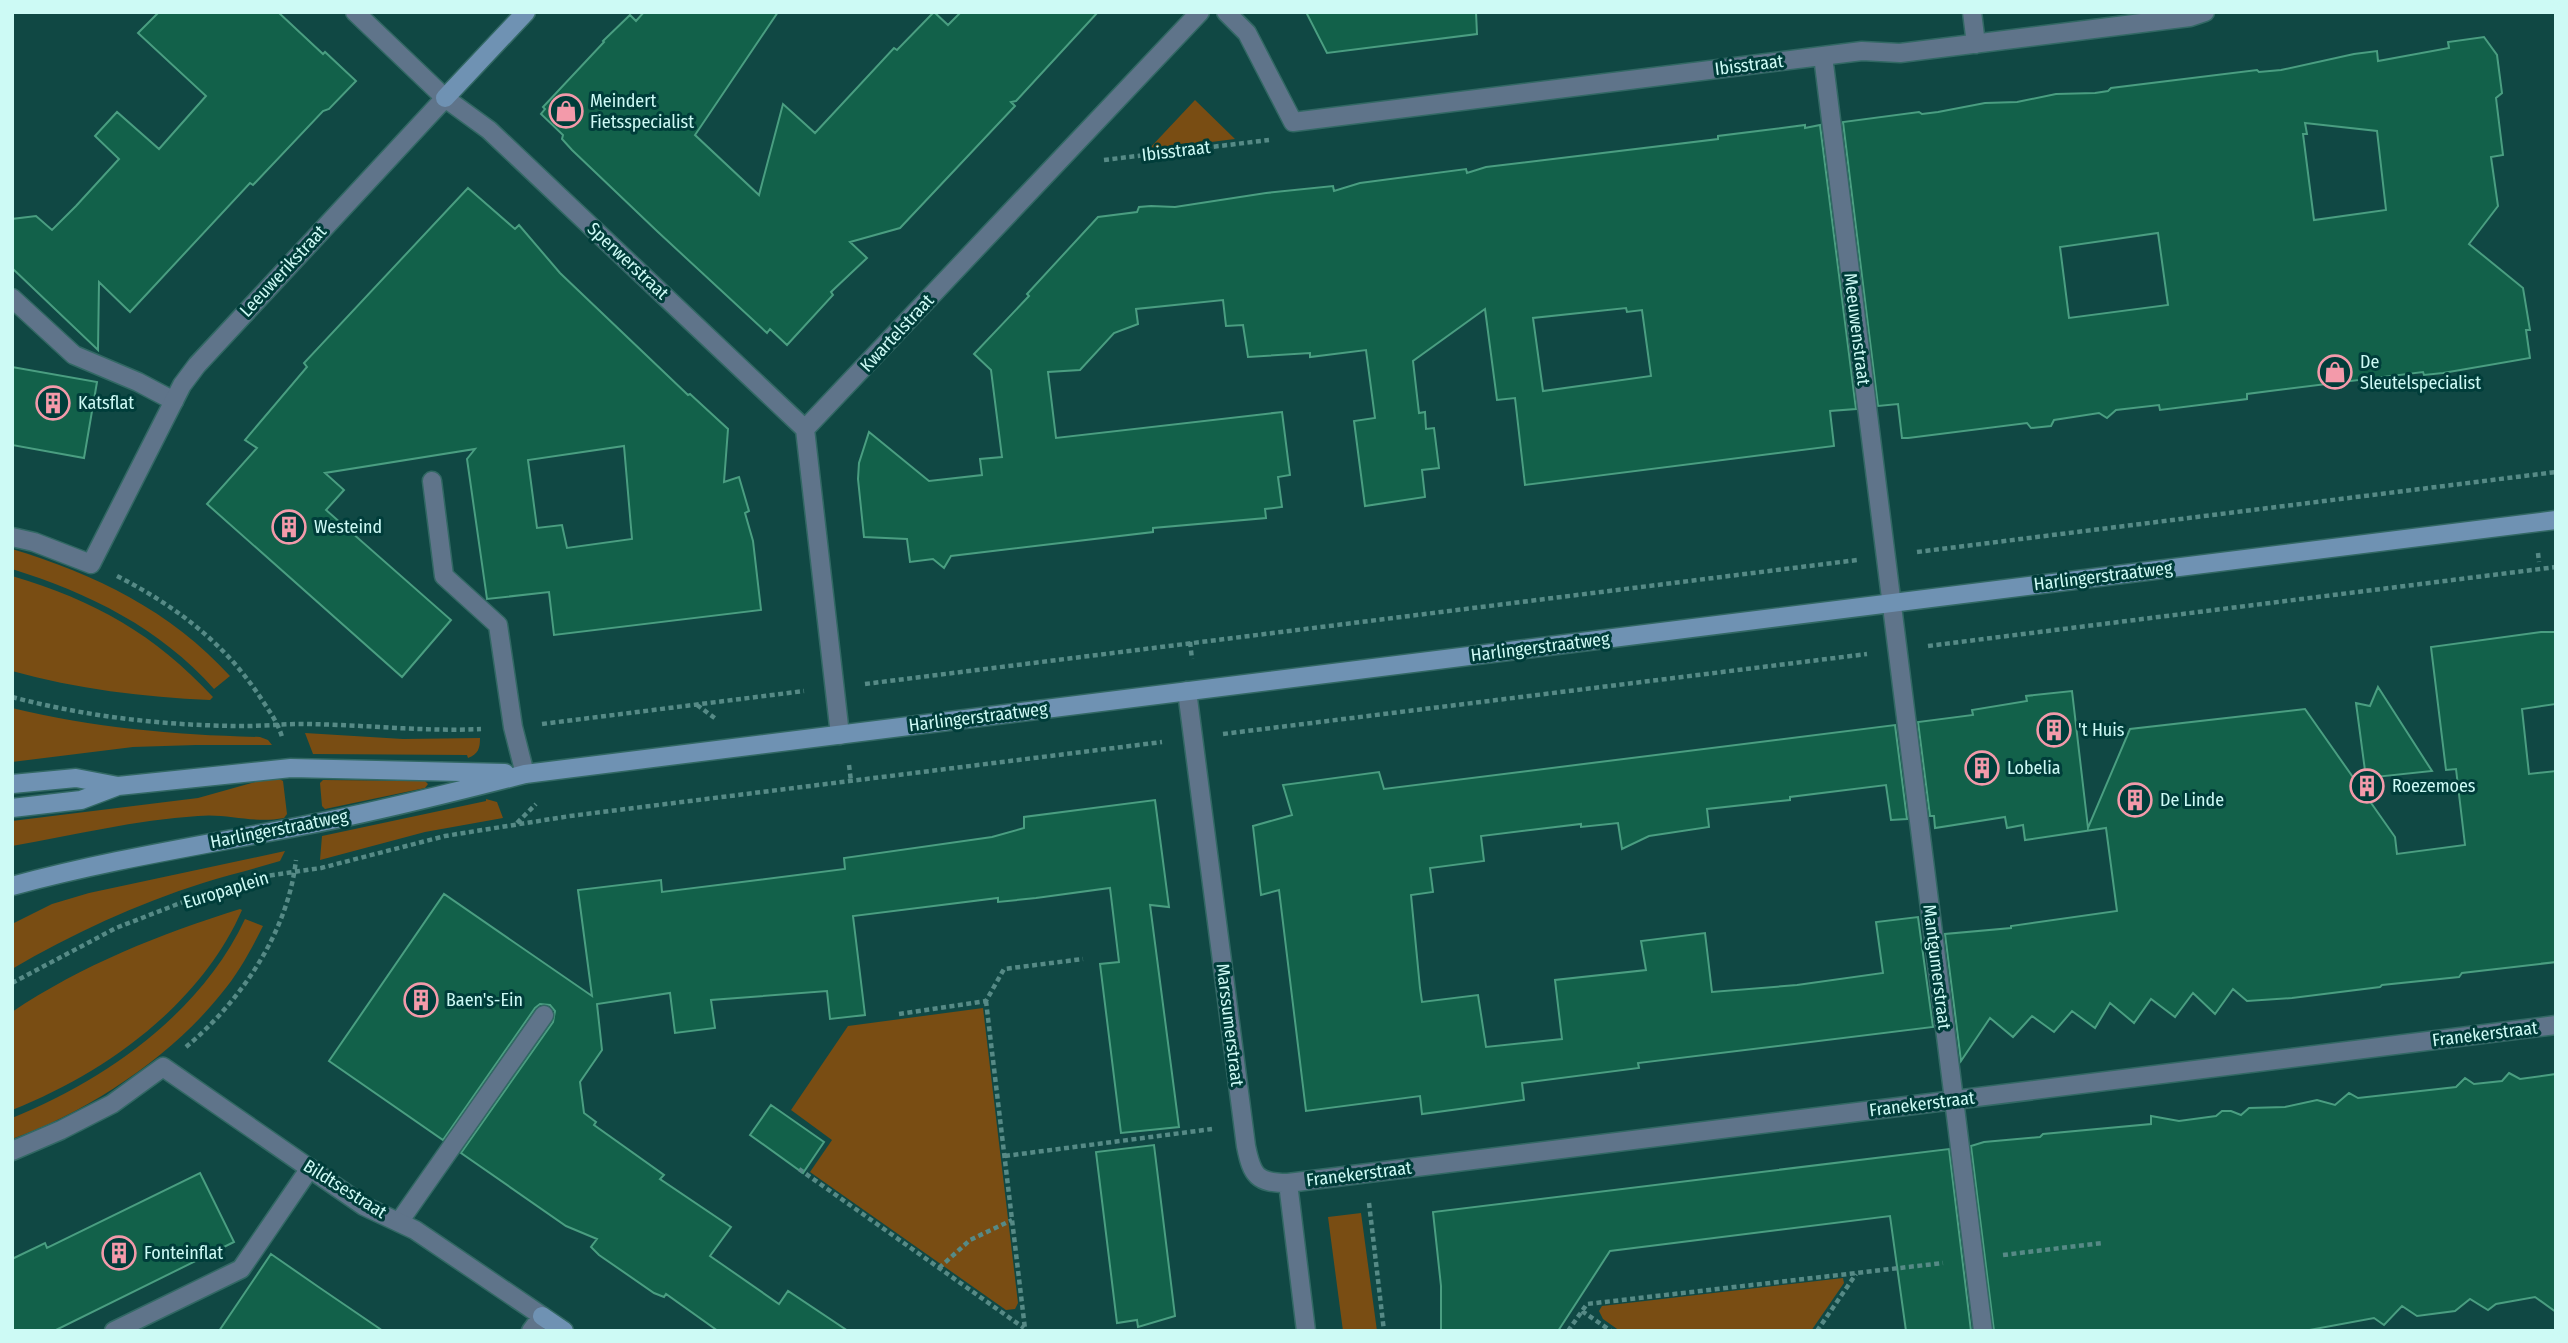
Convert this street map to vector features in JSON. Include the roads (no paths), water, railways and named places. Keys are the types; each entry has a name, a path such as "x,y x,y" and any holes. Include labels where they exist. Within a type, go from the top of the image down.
{"main road":[{"name":"Leeuwerikstraat","path":"445,98 526,12"},
{"name":"Harlingerstraatweg","path":"12,886 209,842 298,827 426,800 525,774 2556,520"},
{"name":"Harlingerstraatweg","path":"12,808 81,800 118,786 291,768 525,774"},
{"name":"Harlingerstraatweg","path":"12,784 76,778 118,786"},
{"name":"Harlingerstraatweg","path":"12,874 32,880"},
{"name":"Bildtsestraat","path":"542,1316 564,1331"}],"street":[{"name":"Sperwerstraat","path":"355,12 445,98 489,130 805,429"},
{"name":"Kwartelstraat","path":"805,429 1200,12"},
{"name":"Ibisstraat","path":"1226,12 1247,33 1293,122 1862,51 1900,52 1976,44 2136,18 2190,17 2205,12"},
{"path":"1972,12 1976,44"},
{"name":"Meeuwenstraat","path":"1823,56 1891,603"},
{"name":"Leeuwerikstraat","path":"12,537 34,542 91,565 182,385 205,355 445,98"},
{"path":"12,298 74,355 138,382 174,401"},
{"path":"805,429 840,734"},
{"path":"432,481 444,576 498,625 513,727 525,774"},
{"name":"Mantgumerstraat","path":"1891,603 1983,1331"},
{"name":"Marssumerstraat","path":"1187,691 1250,1165 1255,1175 1268,1183 1288,1183"},
{"path":"399,1222 544,1015"},
{"name":"Franekerstraat","path":"1288,1183 2556,1025"},
{"name":"Bildtsestraat","path":"12,1151 112,1104 163,1067 364,1206 415,1230 542,1316"},
{"path":"114,1331 241,1269 310,1168"},
{"path":"1288,1183 1306,1331"},
{"path":"531,1331 542,1316"}],"place":[{"name":"Meindert Fietsspecialist","path":"566,111"},
{"name":"De Sleutelspecialist","path":"2335,372"},
{"name":"Katsflat","path":"53,403"},
{"name":"Westeind","path":"289,527"},
{"name":"'t Huis","path":"2054,730"},
{"name":"Lobelia","path":"1982,768"},
{"name":"Roezemoes","path":"2367,786"},
{"name":"De Linde","path":"2135,800"},
{"name":"Baen's-Ein","path":"421,1000"},
{"name":"Fonteinflat","path":"119,1253"}]}
